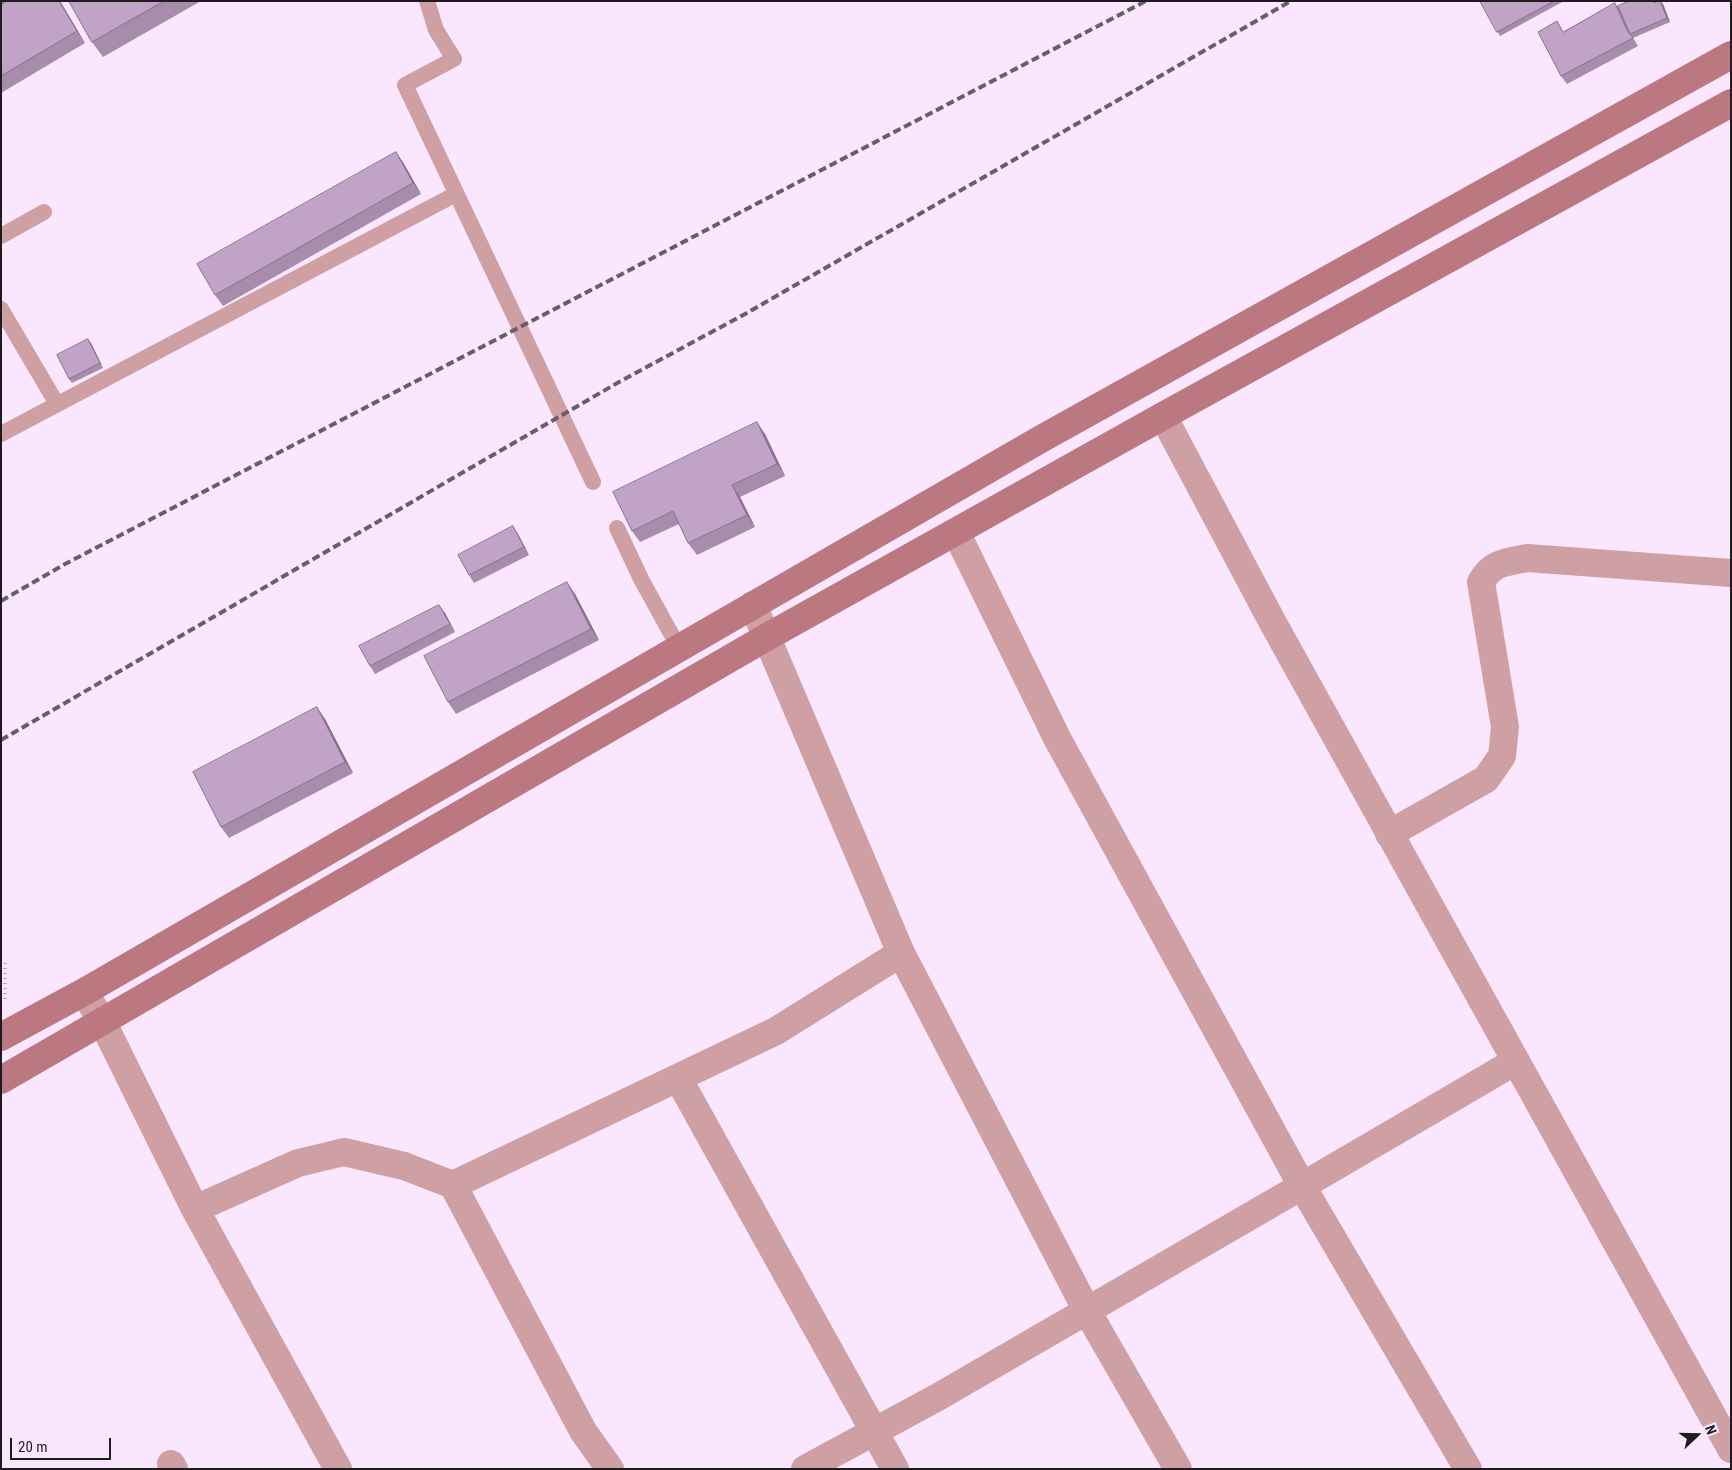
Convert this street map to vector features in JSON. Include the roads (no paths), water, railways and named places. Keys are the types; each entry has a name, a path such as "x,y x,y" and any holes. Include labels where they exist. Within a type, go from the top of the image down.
{"street":[{"path":"9,1033 84,992 1058,430 1731,54"},
{"path":"1,1080 767,637 1731,103"},
{"path":"1163,416 1273,623 1389,834 1731,1449"},
{"path":"956,532 1057,738 1302,1186 1468,1469"},
{"path":"1389,834 1486,779 1502,756 1504,727 1481,582 1487,570 1502,562 1527,558 1731,573"},
{"path":"753,605 901,953 1087,1311 1178,1469"},
{"path":"453,1184 776,1031 901,953"},
{"path":"84,992 102,1021 195,1209 338,1469"},
{"path":"805,1469 938,1397 1516,1061"},
{"path":"678,1078 895,1469"},
{"path":"195,1209 298,1162 344,1152 404,1166 453,1184 583,1431 610,1469"}],"lane":[{"path":"427,1 436,30 454,59 405,85 593,482"},
{"path":"1,434 456,194"},
{"path":"1,236 44,212"},
{"path":"1,309 57,404"},
{"path":"617,528 641,579 679,648"}],"railway":[{"path":"1,601 65,564 1146,1"},
{"path":"1,740 619,382 745,314 1291,1"}]}
